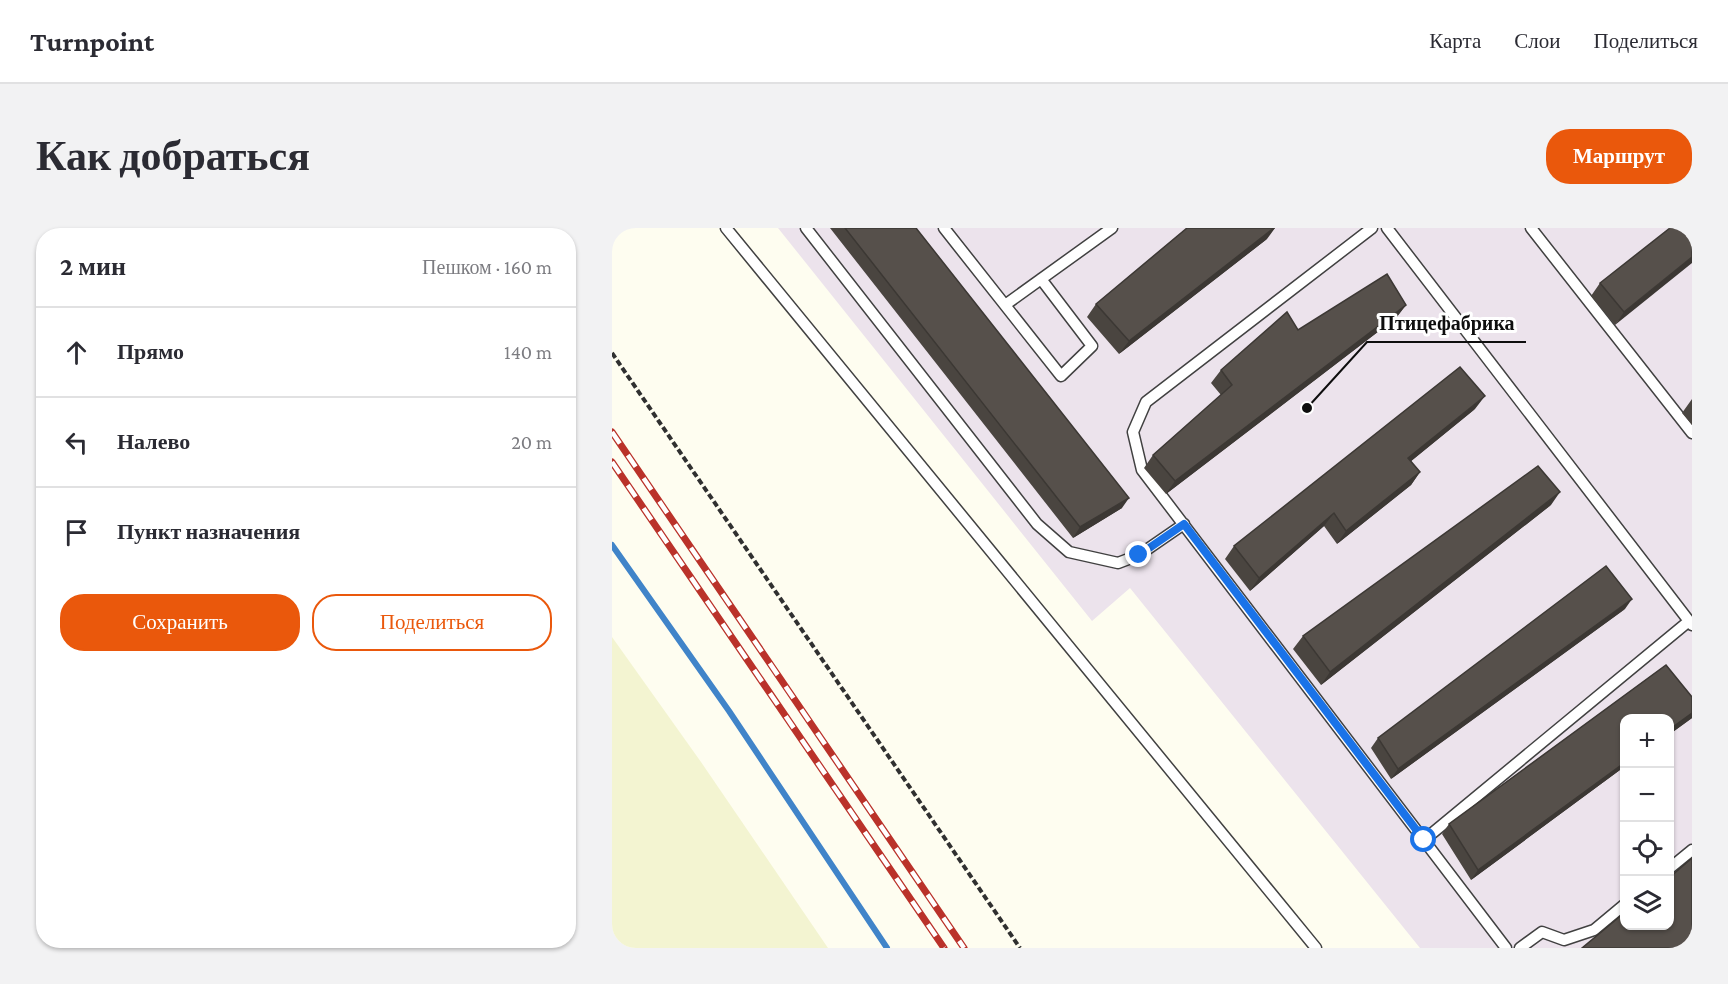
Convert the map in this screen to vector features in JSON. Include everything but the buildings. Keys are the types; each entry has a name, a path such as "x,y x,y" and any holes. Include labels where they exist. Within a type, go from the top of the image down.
{"lane":[{"path":"726,228 1316,948"},
{"path":"806,228 1037,524 1069,552 1118,563 1139,555 1184,524"},
{"path":"944,228 1061,376 1092,346 1041,279"},
{"path":"1005,305 1112,228"},
{"path":"1372,228 1146,402 1133,432 1142,470 1506,948"},
{"path":"1387,228 1691,623 1424,840"},
{"path":"1531,228 1692,433"},
{"path":"1674,865 1692,850"},
{"path":"1520,948 1542,932 1564,940 1594,930 1620,908"}],"path":[{"path":"612,353 1020,948"}],"shaded area":[{"path":"778,228 1692,228 1692,948 1420,948 1130,588 1092,621"}],"green space":[{"path":"612,637 701,762 828,948 612,948"}],"waterway":[{"path":"612,545 729,711 887,948"}],"railway":[{"path":"612,432 964,948"},
{"path":"612,462 944,948"}],"place":[{"name":"Птицефабрика","path":"1307,408"}],"route":[{"path":"1139,555 1184,524 1424,840"}]}
